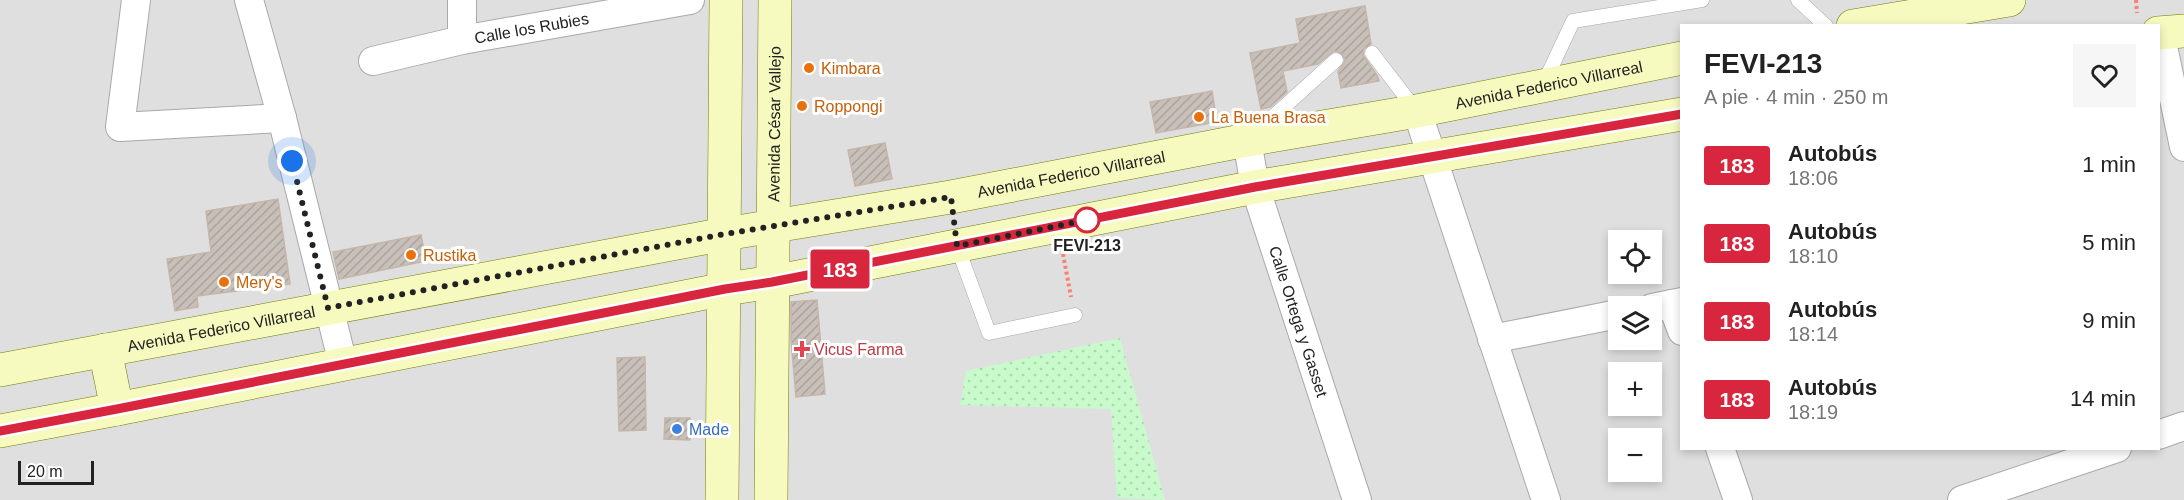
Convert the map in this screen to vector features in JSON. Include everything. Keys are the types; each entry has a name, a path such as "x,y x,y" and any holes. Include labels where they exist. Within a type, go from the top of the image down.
{"main road":[{"path":"722,500 726,0"},
{"name":"Avenida César Vallejo","path":"771,500 775,0"},
{"path":"1857,24 1885,10 2009,0"},
{"name":"Avenida Federico Villarreal","path":"0,370 725,234 951,197 1247,140 1417,111 1680,58"},
{"path":"0,431 1255,187 1680,114"},
{"path":"951,197 957,246"},
{"path":"105,350 117,409"}],"street":[{"path":"136,0 120,128 282,118"},
{"path":"249,0 282,118 343,364"},
{"path":"462,0 462,40"},
{"name":"Calle los Rubies","path":"373,61 462,40 690,0"},
{"path":"2168,32 2184,147"},
{"path":"1417,111 1546,500"},
{"name":"Calle Ortega y Gasset","path":"1247,140 1255,187 1358,500"},
{"path":"1668,305 1680,328"},
{"path":"1492,339 1608,316"},
{"path":"2160,434 2184,426"},
{"path":"1721,450 1738,500"},
{"path":"1962,500 2072,456 2106,450"}],"lane":[{"path":"1543,84 1573,21 1702,0"},
{"path":"1798,0 1824,24"},
{"path":"1372,53 1417,111"},
{"path":"1247,140 1336,60"},
{"path":"957,246 989,333 1075,315"}],"path":[{"path":"1057,226 1075,315"}],"shaded area":[{"path":"0,0 2184,0 2184,500 0,500"}],"green space":[{"path":"1120,338 1165,500 1117,498 1111,409 960,405 966,371"}],"building":[{"path":"1365,6 1371,44 1364,49 1363,55 1379,81 1341,88 1338,71 1345,59 1339,52 1334,51 1318,64 1283,71 1287,92 1270,107 1261,109 1250,53 1300,43 1296,19"},
{"path":"1212,91 1217,122 1156,133 1150,102"},
{"path":"885,143 892,179 855,186 848,150"},
{"path":"278,199 290,284 197,296 198,307 175,311 167,259 211,252 206,211"},
{"path":"421,235 426,261 339,279 333,252"},
{"path":"817,300 825,394 796,397 791,340 791,302"},
{"path":"645,357 646,430 619,431 617,358"},
{"name":"Made","path":"665,418 690,418 690,440 664,439"}],"bus line":[{"name":"183","path":"0,431 1255,187 1680,114"}],"place":[{"name":"Kimbara","path":"809,68"},
{"name":"Roppongi","path":"802,106"},
{"name":"La Buena Brasa","path":"1199,117"},
{"name":"FEVI-213","path":"1087,220"},
{"name":"Rustika","path":"411,255"},
{"name":"Mery's","path":"224,282"},
{"name":"Vicus Farma","path":"802,349"},
{"name":"Made","path":"677,429"}],"route":[{"path":"292,161 328,308 725,234 951,197 957,246 1087,220"}]}
